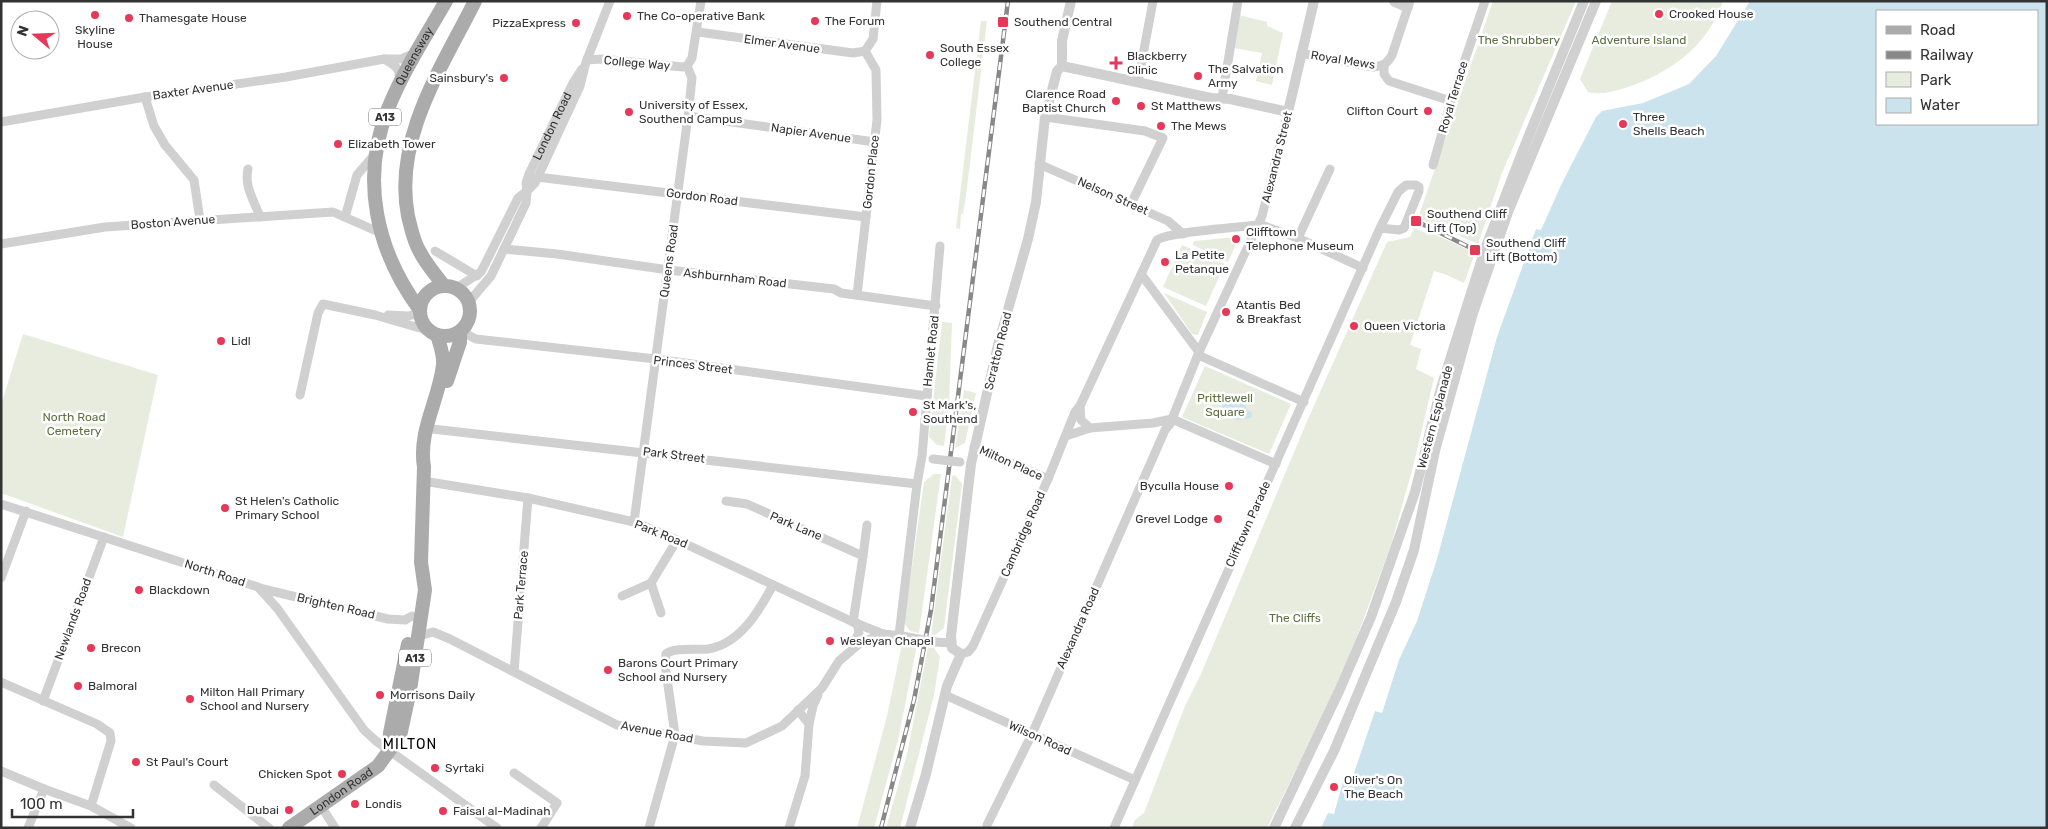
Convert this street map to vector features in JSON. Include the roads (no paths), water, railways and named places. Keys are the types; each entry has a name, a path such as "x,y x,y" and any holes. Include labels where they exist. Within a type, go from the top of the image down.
{"main road":[{"name":"Queensway","path":"434,333 423,324 420,312 389,259 375,210 373,192 375,154 388,109 399,85 446,1"},
{"name":"A13","path":"450,288 419,251 407,209 404,175 411,139 420,114 475,1"},
{"path":"420,312 423,298 432,290 450,288 461,292 468,303 469,314 462,330 452,336 434,333"},
{"name":"London Road","path":"424,474 432,428 460,342 462,330"},
{"name":"London Road","path":"288,828 378,766 400,736 402,730 419,636 425,590 422,562 424,474 422,454 424,438 443,366 441,350 434,333"},
{"name":"London Road","path":"389,750 390,733 422,562"}],"street":[{"name":"London Road","path":"450,288 477,276 488,260 518,198 535,183 580,86 586,61 610,1"},
{"name":"Queens Road","path":"634,522 688,116 692,78 687,66 692,58 698,32 701,1"},
{"path":"865,51 873,39 877,1"},
{"path":"1071,1 1062,41 1062,66 1288,112"},
{"path":"1138,82 1152,1"},
{"path":"1222,98 1238,1"},
{"name":"Alexandra Street","path":"1259,224 1270,188 1314,1"},
{"name":"Royal Terrace","path":"1433,165 1451,101 1485,1"},
{"name":"Western Esplanade","path":"1274,828 1340,689 1371,617 1415,492 1441,388 1485,249 1584,1"},
{"name":"Western Esplanade","path":"1295,828 1334,750 1396,602 1414,550 1435,451 1472,312 1508,212 1596,1"},
{"name":"Royal Mews","path":"1301,53 1373,67 1384,65 1392,55 1409,5 1394,2"},
{"name":"Elmer Avenue","path":"698,32 853,54 865,51"},
{"name":"Gordon Place","path":"857,295 875,142 877,99 876,70 865,51"},
{"name":"Baxter Avenue","path":"1,122 145,97 286,77 384,59 401,59 417,52"},
{"path":"384,59 395,65 399,70 399,85"},
{"name":"College Way","path":"586,61 602,59 687,66"},
{"name":"London Road","path":"468,303 491,276 504,250 526,203 526,183 529,174 573,83 586,61"},
{"name":"Royal Mews","path":"1384,65 1384,74 1388,82 1451,101"},
{"name":"Scratton Road","path":"951,643 974,447 998,345 1028,239 1036,202 1045,117 1056,71 1062,66"},
{"path":"145,97 165,145 194,180 200,220"},
{"name":"Napier Avenue","path":"688,116 875,142"},
{"path":"1045,117 1145,131 1164,138 1131,204"},
{"path":"345,217 357,175 375,154"},
{"name":"Nelson Street","path":"1039,164 1168,220 1183,234"},
{"path":"248,169 247,189 253,197 260,217"},
{"path":"1298,238 1330,169"},
{"name":"Gordon Road","path":"537,177 866,217"},
{"name":"Clifftown Parade","path":"1114,828 1380,228 1398,192 1406,185 1416,185 1419,187 1404,228 1399,230 1380,228"},
{"name":"Boston Avenue","path":"1,244 105,227 333,212 381,233"},
{"path":"1183,234 1259,224 1298,238 1363,268"},
{"name":"Alexandra Road","path":"987,825 1032,734 1163,425 1168,427 1172,419 1198,354 1259,224"},
{"name":"Cambridge Road","path":"910,828 926,774 947,686 961,654 968,652 973,646 1048,479 1075,412 1080,406 1154,244 1160,237 1183,234"},
{"name":"Hamlet Road","path":"900,636 916,484 922,456 940,246"},
{"name":"Ashburnham Road","path":"504,250 557,254 669,270 834,289 841,293 936,306"},
{"path":"435,251 477,276"},
{"path":"1141,274 1198,354 1304,402"},
{"path":"300,395 318,313 323,304 376,314 408,316 420,312"},
{"path":"376,314 434,333"},
{"name":"Princes Street","path":"462,330 476,339 656,359 927,396"},
{"path":"1080,406 1081,420 1090,428"},
{"path":"1172,419 1276,464"},
{"path":"1066,436 1090,428 1163,425"},
{"name":"Park Street","path":"432,428 916,484"},
{"name":"Milton Place","path":"974,447 1048,479"},
{"path":"922,456 971,464"},
{"name":"Park Road","path":"424,474 634,522 883,634"},
{"name":"Park Terrace","path":"514,672 528,498"},
{"name":"Park Lane","path":"726,502 746,504 864,556"},
{"name":"North Road","path":"1,504 258,588 277,608 364,730 376,741 492,827"},
{"path":"1,578 26,511"},
{"path":"855,622 867,525"},
{"name":"Newlands Road","path":"43,701 104,537"},
{"path":"622,596 651,583 677,540"},
{"path":"651,583 661,613"},
{"path":"649,828 675,735 664,664 666,654 674,650 709,649 727,642 744,629 765,600 773,585"},
{"name":"Brighten Road","path":"258,588 388,619 405,620 412,616"},
{"name":"Avenue Road","path":"850,650 858,638 855,622"},
{"name":"Avenue Road","path":"419,636 433,632 450,639 617,725 703,741 746,742 782,726 822,688 838,661 850,650 867,639 883,634 951,643"},
{"path":"951,643 952,648 961,654"},
{"path":"1,682 98,724 110,732 111,741 91,806"},
{"path":"789,828 805,776 808,724 813,706 822,688"},
{"name":"Wilson Road","path":"945,696 1135,780"},
{"path":"798,710 808,724"},
{"path":"1,771 91,806 131,828"},
{"path":"514,773 557,803 541,828"},
{"path":"214,785 269,828"},
{"path":"28,828 44,789"},
{"path":"321,806 335,828"}],"water":[{"path":"1750,1 2047,1 2047,828 1321,828 1328,813 1334,814 1345,774 1353,776 1375,711 1382,713 1399,660 1417,621 1437,559 1497,337 1536,229 1541,230 1562,183 1596,117 1602,111 1643,103 1689,84 1716,56"},
{"path":"1233,400 1241,402 1246,406 1246,409 1252,413 1251,418 1236,420 1227,414 1228,412 1223,409 1221,404 1224,401 1232,402"}],"railway":[{"path":"881,828 914,700 931,610 1008,1"},
{"path":"1416,221 1475,250"}],"place":[{"name":"Crooked House","path":"1659,14"},
{"name":"Skyline House","path":"95,15"},
{"name":"The Co-operative Bank","path":"627,16"},
{"name":"Thamesgate House","path":"129,18"},
{"name":"The Forum","path":"815,21"},
{"name":"Southend Central","path":"1003,22"},
{"name":"PizzaExpress","path":"576,23"},
{"name":"South Essex College","path":"930,55"},
{"name":"Blackberry Clinic","path":"1116,63"},
{"name":"The Salvation Army","path":"1198,76"},
{"name":"Sainsbury's","path":"504,78"},
{"name":"Clarence Road Baptist Church","path":"1116,101"},
{"name":"St Matthews","path":"1141,106"},
{"name":"Clifton Court","path":"1428,111"},
{"name":"University of Essex, Southend Campus","path":"629,112"},
{"name":"Three Shells Beach","path":"1623,124"},
{"name":"The Mews","path":"1161,126"},
{"name":"Elizabeth Tower","path":"338,144"},
{"name":"Southend Cliff Lift (Top)","path":"1416,221"},
{"name":"Clifftown Telephone Museum","path":"1236,239"},
{"name":"Southend Cliff Lift (Bottom)","path":"1475,250"},
{"name":"La Petite Petanque","path":"1165,262"},
{"name":"Atantis Bed & Breakfast","path":"1226,312"},
{"name":"Queen Victoria","path":"1354,326"},
{"name":"Lidl","path":"221,341"},
{"name":"St Mark's, Southend","path":"913,412"},
{"name":"Byculla House","path":"1229,486"},
{"name":"St Helen's Catholic Primary School","path":"225,508"},
{"name":"Grevel Lodge","path":"1218,519"},
{"name":"Blackdown","path":"139,590"},
{"name":"Wesleyan Chapel","path":"830,641"},
{"name":"Brecon","path":"91,648"},
{"name":"Barons Court Primary School and Nursery","path":"608,670"},
{"name":"Balmoral","path":"78,686"},
{"name":"Morrisons Daily","path":"380,695"},
{"name":"Milton Hall Primary School and Nursery","path":"190,699"},
{"name":"St Paul's Court","path":"136,762"},
{"name":"Syrtaki","path":"435,768"},
{"name":"Chicken Spot","path":"342,774"},
{"name":"Oliver's On The Beach","path":"1334,787"},
{"name":"Londis","path":"355,804"},
{"name":"Dubai","path":"289,810"},
{"name":"Faisal al-Madinah","path":"443,811"}],"district":[{"name":"MILTON","path":"410,744"}],"park label":[{"name":"The Shrubbery","path":"1519,40"},
{"name":"Adventure Island","path":"1639,40"},
{"name":"Prittlewell Square","path":"1225,405"},
{"name":"North Road Cemetery","path":"74,424"},
{"name":"The Cliffs","path":"1295,618"}]}
